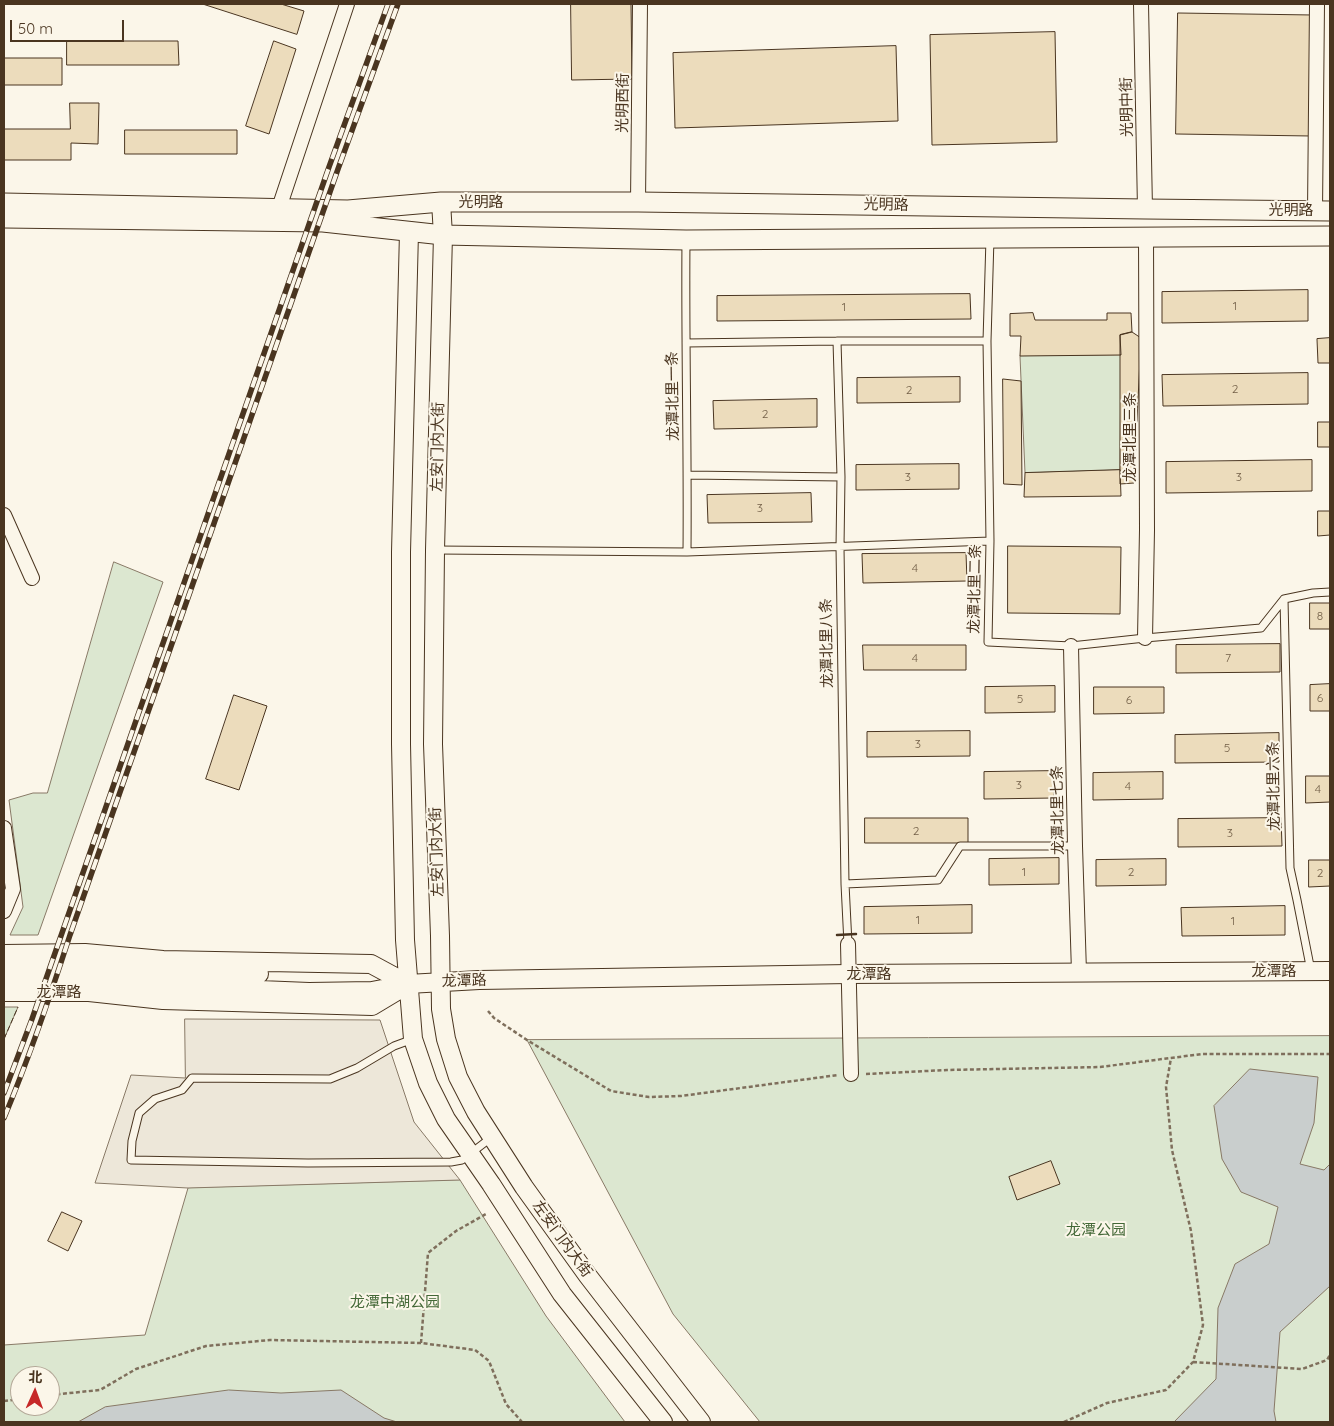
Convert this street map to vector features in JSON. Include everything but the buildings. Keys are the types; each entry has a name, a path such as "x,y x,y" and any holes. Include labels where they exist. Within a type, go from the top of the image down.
{"main road":[{"name":"光明路","path":"4,203 348,210 441,202 638,202 1323,211"},
{"name":"光明路","path":"4,218 323,222 443,236 686,240 1330,236"}],"street":[{"path":"279,208 347,4"},
{"name":"光明西街","path":"638,202 640,4"},
{"name":"光明中街","path":"1141,4 1145,209"},
{"path":"1317,4 1323,211"},
{"name":"左安门内大街","path":"441,202 443,236 435,550 433,744 441,1009 446,1039 458,1077 476,1112 524,1187 588,1276 701,1422"},
{"name":"左安门内大街","path":"409,232 401,552 401,744 405,940 413,1039 428,1083 446,1119 471,1154 562,1294 663,1422"},
{"name":"龙潭北里三条","path":"1145,638 1147,530 1146,236"},
{"path":"4,515 32,578"},
{"name":"龙潭北里七条","path":"1071,646 1079,972"},
{"path":"4,828 13,888 4,911"},
{"path":"848,944 851,1074"},
{"path":"4,954 85,953 163,960 370,964 408,984"},
{"name":"龙潭路","path":"4,966 93,968 163,974 371,974 408,984"},
{"name":"龙潭路","path":"4,978 90,980 161,986 308,992 372,991 408,984 440,982 849,974 1330,971"},
{"name":"龙潭路","path":"4,992 89,992 163,1000 372,1006 408,984"}],"lane":[{"name":"龙潭北里二条","path":"990,237 987,341 990,541 988,642 1071,646 1261,628 1284,599"},
{"name":"龙潭北里一条","path":"686,240 687,552"},
{"name":"龙潭北里八条","path":"837,341 841,477 840,547 845,884 848,944"},
{"path":"686,343 987,341"},
{"path":"688,475 841,477"},
{"path":"435,550 687,552 990,541"},
{"path":"1284,599 1313,593 1330,592"},
{"name":"龙潭北里六条","path":"1284,599 1290,868 1311,971"},
{"path":"845,884 938,880 960,846 1075,846"},
{"path":"413,1039 394,1046 357,1068 330,1080 192,1078 182,1090 154,1099 138,1113 132,1141 131,1160 308,1163 451,1162 462,1160 492,1137"}],"path":[{"path":"488,1011 494,1018 527,1040 611,1091 649,1097 681,1096 851,1074 1100,1067 1202,1054 1330,1054"},
{"path":"1326,1054 1330,1059"},
{"path":"1064,1422 1107,1403 1166,1390 1193,1362 1203,1325 1191,1231 1172,1150 1166,1087 1171,1058"},
{"path":"421,1342 428,1253 456,1232 486,1214"},
{"path":"60,1394 100,1390 136,1369 206,1346 270,1340 421,1342 475,1350 489,1361 506,1404 522,1422"},
{"path":"1193,1362 1302,1369 1327,1360 1330,1355"}],"green space":[{"path":"1121,355 1120,470 1025,473 1020,356"},
{"path":"114,562 163,582 38,935 10,935 23,907 9,800 33,793 47,793"},
{"path":"4,1007 18,1007 4,1039"},
{"name":"龙潭公园","path":"1330,1036 1330,1422 760,1422 673,1314 527,1040"},
{"name":"龙潭中湖公园","path":"460,1180 546,1316 625,1422 4,1422 4,1345 145,1335 188,1188"}],"shaded area":[{"path":"185,1019 380,1020 414,1122 460,1180 188,1188 95,1183 131,1075 185,1078"},
{"path":"1250,1069 1318,1077 1314,1123 1300,1164 1324,1170 1330,1164 1330,1286 1280,1332 1274,1411 1276,1422 1174,1422 1216,1379 1218,1308 1235,1264 1269,1244 1278,1207 1241,1192 1222,1159 1214,1106"},
{"path":"229,1390 281,1393 341,1390 384,1418 397,1422 78,1422 105,1407"}],"railway":[{"path":"4,1093 32,1019 329,167 388,4"},
{"path":"4,1118 39,1027 338,169 398,4"}],"fence":[{"path":"4,1039 18,1007"}],"wall":[{"path":"837,935 856,934"}]}
